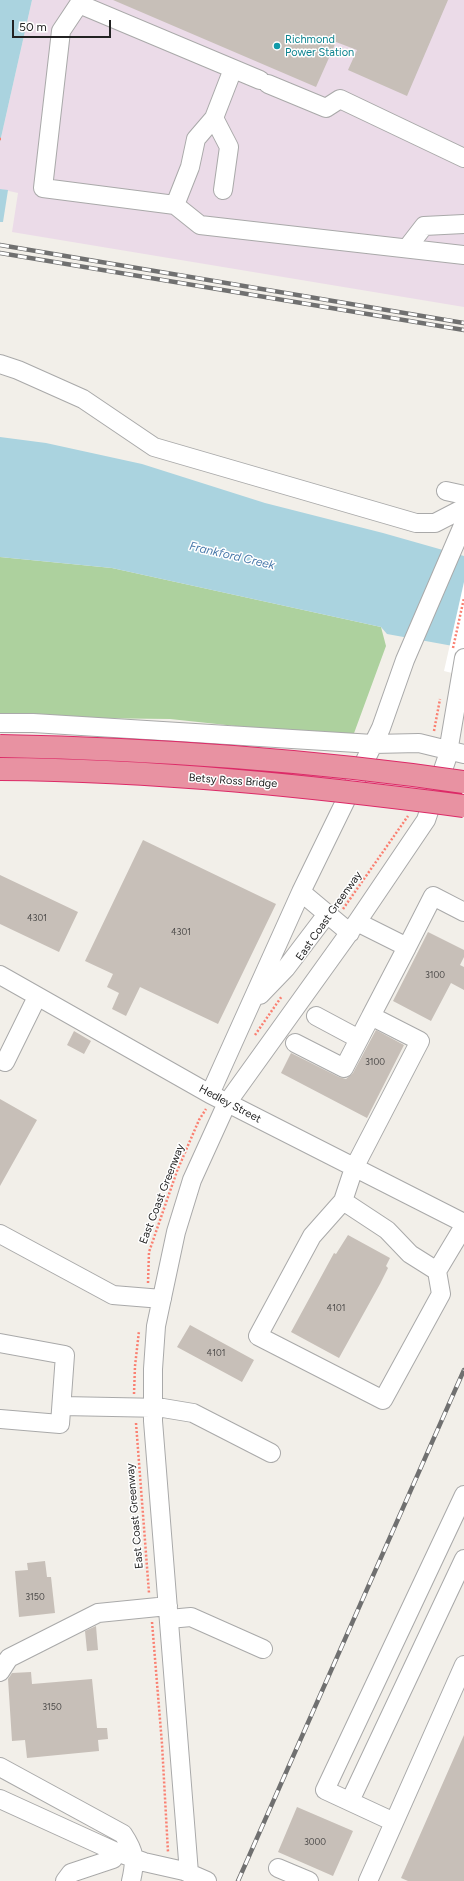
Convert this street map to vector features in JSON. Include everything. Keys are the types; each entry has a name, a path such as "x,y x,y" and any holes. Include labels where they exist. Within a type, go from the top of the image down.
{"highway":[{"name":"Betsy Ross Bridge","path":"0,746 146,751 250,758 464,782"},
{"name":"Betsy Ross Bridge","path":"0,769 204,778 347,791 464,806"}],"street":[{"path":"464,158 340,99 326,108 80,2 61,31 43,188 175,204 200,225 464,255"},
{"path":"175,204 190,167 196,139 214,118 233,69"},
{"path":"214,118 230,147 223,190"},
{"path":"407,248 424,226 464,224"},
{"path":"0,364 18,370 83,399 154,447 416,523 435,523 464,508"},
{"path":"446,491 464,495"},
{"path":"189,1873 162,1611 145,1408 153,1369 156,1326 153,1298 176,1232 217,1098 250,1005 300,892 381,728 404,660 464,523"},
{"path":"217,1098 354,927 426,820 456,752 459,661"},
{"path":"0,723 33,723 373,744 419,743 456,752"},
{"path":"300,892 331,918 406,947"},
{"path":"295,1043 344,1068 433,896 464,912"},
{"path":"250,1005 331,918"},
{"name":"Hedley Street","path":"0,976 217,1098 464,1224"},
{"path":"5,1062 37,996"},
{"path":"316,1016 359,1039"},
{"path":"371,1016 420,1041 354,1168 343,1201 312,1236 258,1336 383,1400 441,1294 437,1271 464,1224"},
{"path":"343,1201 387,1230 410,1254 437,1271"},
{"path":"0,1234 113,1295 153,1298"},
{"path":"0,1343 65,1356 60,1424 0,1419"},
{"path":"62,1406 145,1408 193,1414 271,1453"},
{"path":"394,1822 326,1790 464,1495"},
{"path":"350,1801 464,1559"},
{"path":"0,1672 9,1658 98,1613 162,1611 191,1617 263,1649"},
{"path":"407,1617 431,1629"},
{"path":"368,1881 464,1665"},
{"path":"0,1767 123,1834 132,1849 134,1857 131,1881"},
{"path":"0,1799 114,1851 189,1873 207,1881"},
{"path":"65,1881 71,1873 113,1859 114,1851"},
{"path":"278,1868 309,1881"}],"path":[{"path":"459,661 464,598"},
{"path":"431,746 441,696"},
{"name":"East Coast Greenway","path":"331,918 398,830 409,812"},
{"path":"252,1039 283,994"},
{"name":"East Coast Greenway","path":"153,1298 148,1281 149,1252 177,1171 199,1120 217,1098"},
{"name":"East Coast Greenway","path":"140,1327 135,1366 134,1391 145,1408 136,1436 162,1611 161,1865"}],"shaded area":[{"name":"Richmond Power Station","path":"32,0 464,0 464,307 12,232 18,193 0,189 0,142"}],"green space":[{"path":"0,557 112,568 381,627 386,646 353,736 320,735 170,719 0,717"}],"water":[{"path":"0,0 32,0 0,142"},
{"path":"0,189 8,190 3,222 0,222"},
{"name":"Frankford Creek","path":"0,437 46,443 142,464 265,503 383,533 464,556 464,648 387,634 381,627 112,568 0,557"}],"pier":[{"path":"464,582 464,676 444,671"}],"building":[{"name":"Richmond Power Station","path":"113,0 448,0 407,96 348,70 357,50 336,42 316,87"},
{"path":"143,840 276,904 218,1024 140,987 126,1016 112,1009 119,993 107,987 113,974 85,961"},
{"path":"0,875 78,912 59,952 0,924"},
{"path":"428,932 464,950 464,957 460,965 464,967 464,990 451,983 431,1021 393,1001"},
{"path":"376,1030 404,1045 367,1118 281,1073 291,1053 346,1079 353,1073"},
{"path":"74,1031 91,1041 84,1054 67,1045"},
{"path":"0,1099 37,1120 0,1186"},
{"path":"348,1235 390,1258 386,1266 388,1268 380,1284 339,1358 291,1332 334,1253 336,1254"},
{"path":"190,1325 254,1360 242,1382 177,1347"},
{"path":"45,1561 47,1577 51,1577 55,1613 19,1617 15,1571 28,1570 27,1563"},
{"path":"96,1626 98,1650 87,1651 85,1631"},
{"path":"31,1672 32,1684 92,1679 97,1728 107,1728 108,1739 98,1740 99,1751 27,1758 25,1740 12,1741 8,1679 12,1673"},
{"path":"464,1735 464,1881 408,1881 401,1878"},
{"path":"297,1807 353,1831 333,1876 278,1852"}],"railway":[{"path":"0,245 464,323"},
{"path":"0,253 464,330"},
{"path":"238,1881 464,1370"}],"place":[{"name":"Richmond Power Station","path":"277,46"}]}
